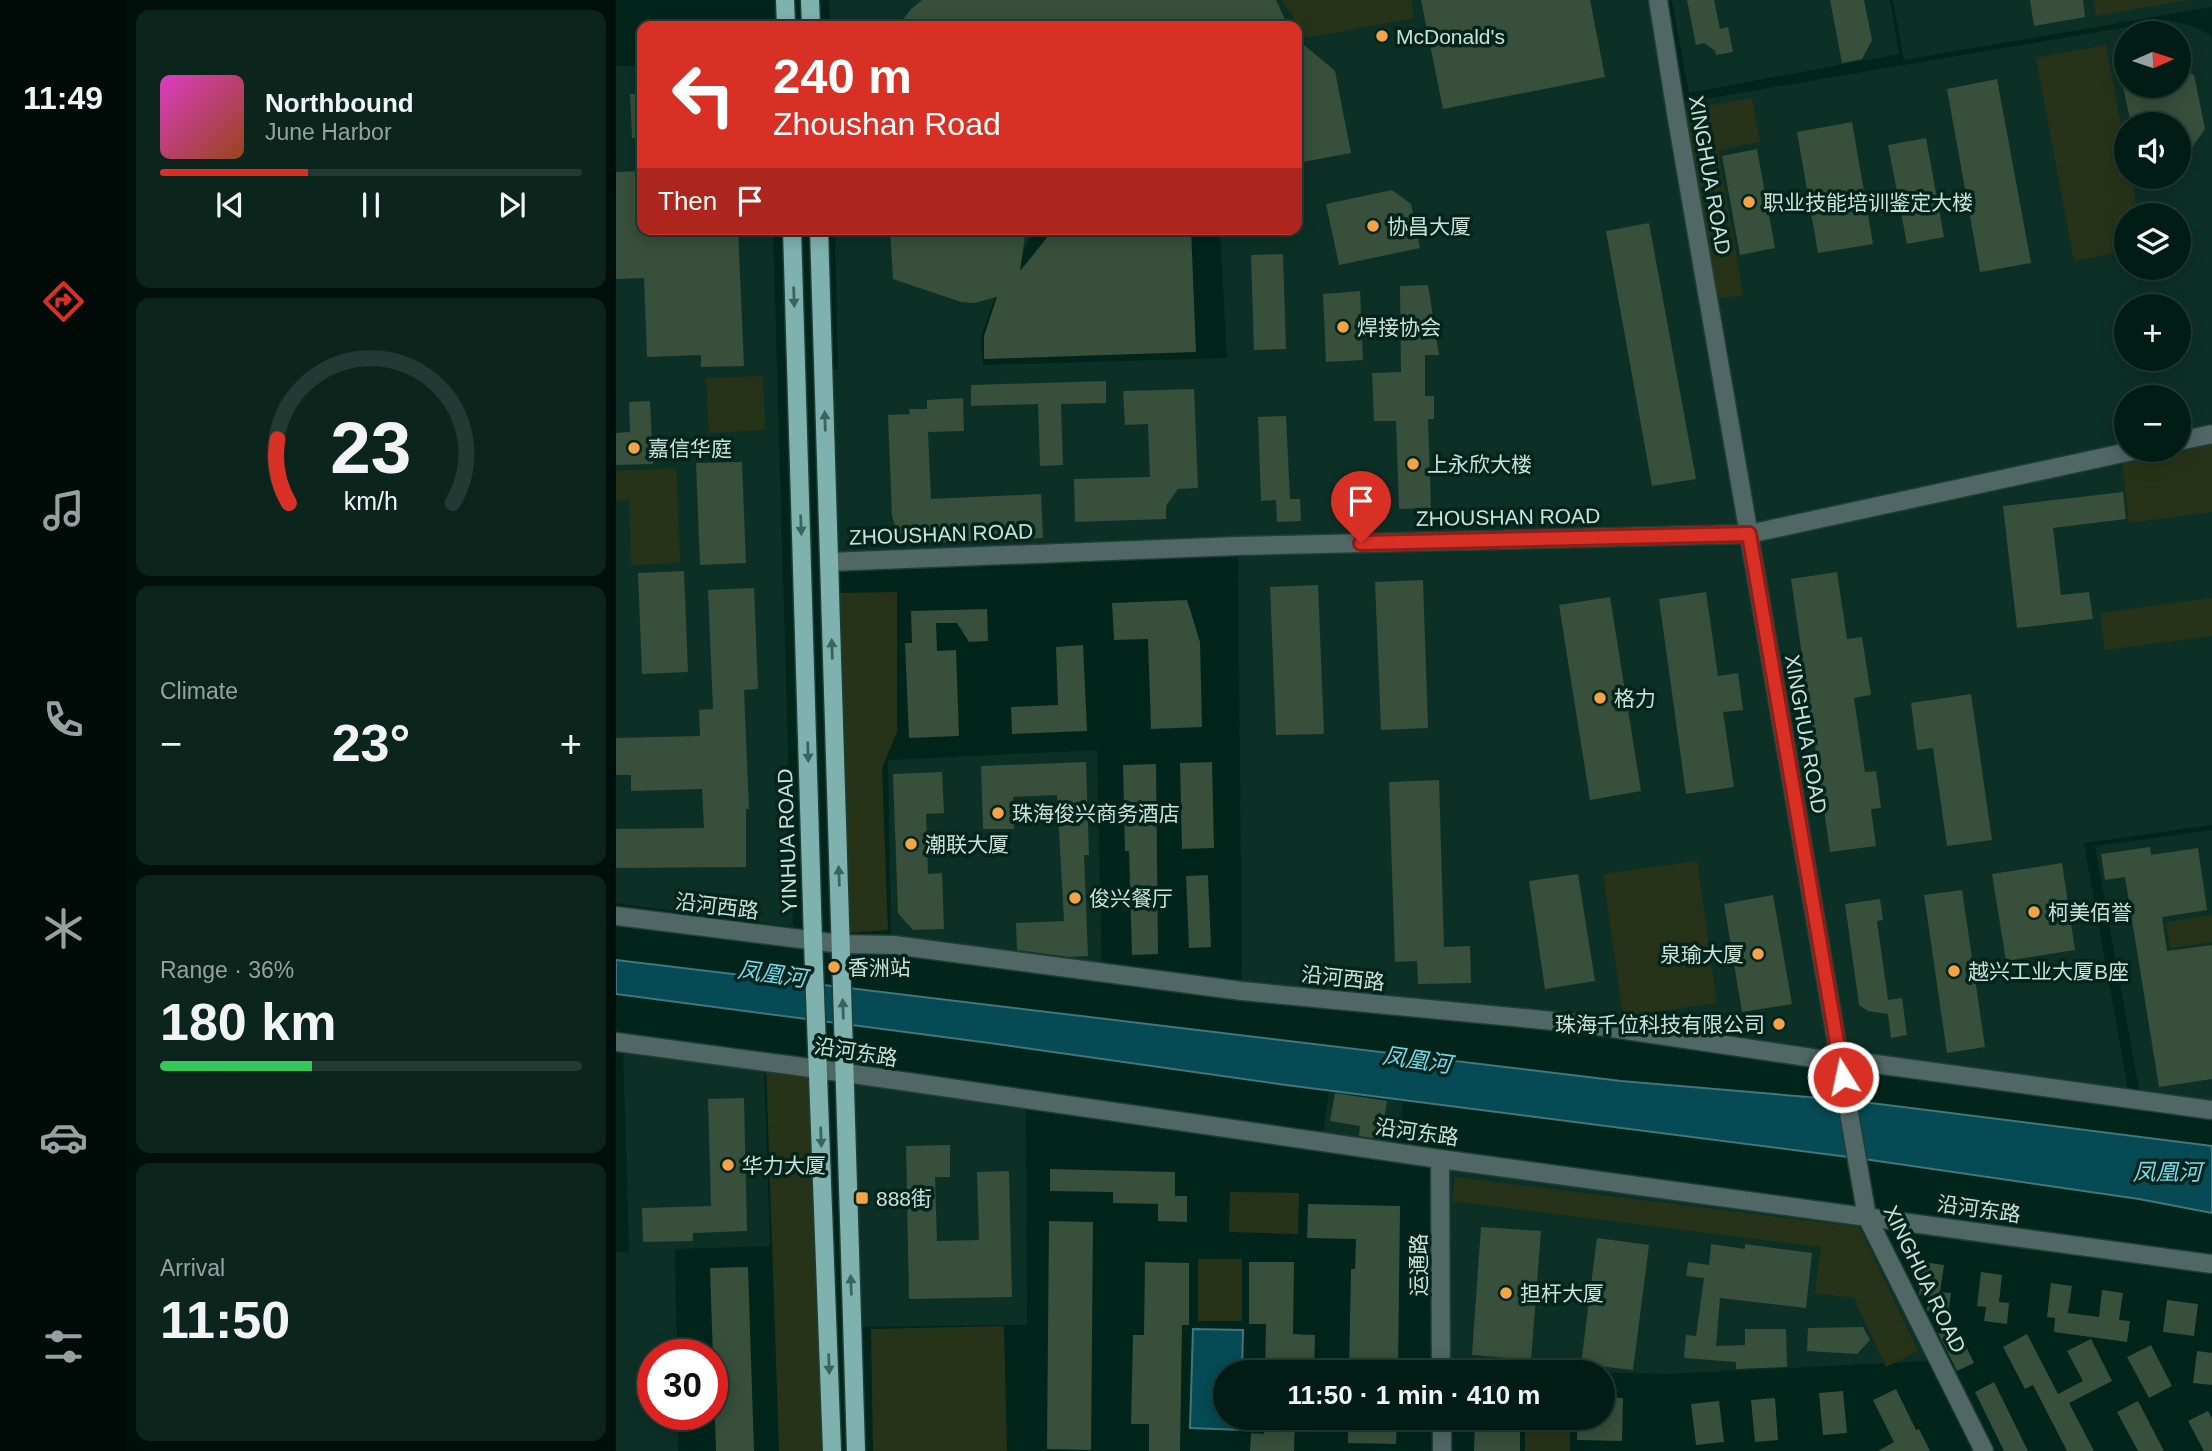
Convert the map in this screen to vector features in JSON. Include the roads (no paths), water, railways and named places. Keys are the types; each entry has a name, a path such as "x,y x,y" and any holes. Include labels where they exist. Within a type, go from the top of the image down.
{"main road":[{"path":"785,0 786,21"},
{"path":"810,0 811,21"},
{"name":"YINHUA ROAD","path":"792,235 813,941 832,1451"},
{"path":"819,235 856,1451"}],"street":[{"name":"XINGHUA ROAD","path":"1658,0 1867,1217 1984,1451"},
{"path":"2191,438 2212,433"},
{"name":"ZHOUSHAN ROAD","path":"829,562 1224,546 1749,534 2114,455"},
{"name":"沿河西路","path":"616,916 813,941 894,946 1242,991 1585,1024 1840,1062 1861,1062 2212,1111"},
{"name":"沿河东路","path":"616,1042 2212,1264"},
{"name":"运通路","path":"1440,1158 1441,1360"},
{"path":"1442,1430 1442,1451"}],"water":[{"name":"凤凰河","path":"616,960 1621,1081 1855,1101 2212,1146 2212,1213 2139,1199 1864,1159 1286,1085 616,994"},
{"path":"1193,1329 1243,1330 1242,1360 1213,1360 1213,1429 1190,1428"}],"place":[{"name":"McDonald's","path":"1382,36"},
{"name":"职业技能培训鉴定大楼","path":"1749,202"},
{"name":"协昌大厦","path":"1373,226"},
{"name":"焊接协会","path":"1343,327"},
{"name":"嘉信华庭","path":"634,448"},
{"name":"上永欣大楼","path":"1413,464"},
{"name":"格力","path":"1600,698"},
{"name":"珠海俊兴商务酒店","path":"998,813"},
{"name":"潮联大厦","path":"911,844"},
{"name":"俊兴餐厅","path":"1075,898"},
{"name":"柯美佰誉","path":"2034,912"},
{"name":"泉瑜大厦","path":"1758,954"},
{"name":"香洲站","path":"834,967"},
{"name":"越兴工业大厦B座","path":"1954,971"},
{"name":"珠海千位科技有限公司","path":"1779,1024"},
{"name":"华力大厦","path":"728,1165"},
{"name":"888街","path":"862,1198"},
{"name":"担杆大厦","path":"1506,1293"}]}
